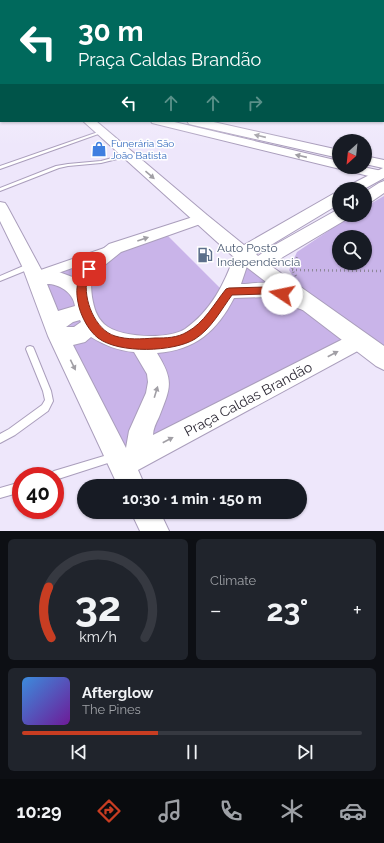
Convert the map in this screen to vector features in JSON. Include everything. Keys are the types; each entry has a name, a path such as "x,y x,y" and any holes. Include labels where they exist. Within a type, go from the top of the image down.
{"main road":[{"path":"90,122 201,219 251,260 310,306 384,360"},
{"path":"197,122 332,152"},
{"path":"372,166 382,174"},
{"path":"367,182 382,174"},
{"path":"372,189 382,174"},
{"path":"251,260 332,202"},
{"path":"251,260 277,252 332,220"}],"street":[{"path":"160,122 332,163"},
{"path":"372,172 382,174"},
{"path":"0,206 35,273 57,331 127,466"},
{"path":"35,273 114,249 201,219"},
{"path":"57,331 78,336 87,312 83,279 85,274 114,249"},
{"path":"35,273 64,279 71,284 102,335 113,340 141,345 177,342 191,335 204,325 229,291 239,272 251,260"},
{"path":"229,291 257,290 274,292 310,306"},
{"name":"Praça Caldas Brandão","path":"127,466 358,341"},
{"path":"127,466 157,393 159,382 157,372 141,345"},
{"path":"149,519 155,531"}],"lane":[{"path":"0,168 102,132"},
{"path":"0,190 58,167 101,162 127,155"},
{"path":"0,279 35,273"},
{"path":"0,439 45,408 49,401 47,391 30,349"},
{"path":"64,475 127,466"},
{"path":"0,493 12,490"}],"path":[{"path":"291,270 298,254"},
{"path":"291,270 384,271"},
{"path":"291,270 300,282"}],"shaded area":[{"path":"384,196 384,349 301,289 289,270 297,252 342,222 372,222 372,203"},
{"path":"168,236 221,289 247,265 343,338 121,465 37,278"}],"place":[{"name":"Funerária São João Batista","path":"99,149"},
{"name":"Auto Posto Independência","path":"205,255"}],"route":[{"path":"89,269 85,274 82,284 83,300 92,324 102,335 113,340 141,345 177,342 191,335 204,325 229,291 266,290 282,294"}]}
